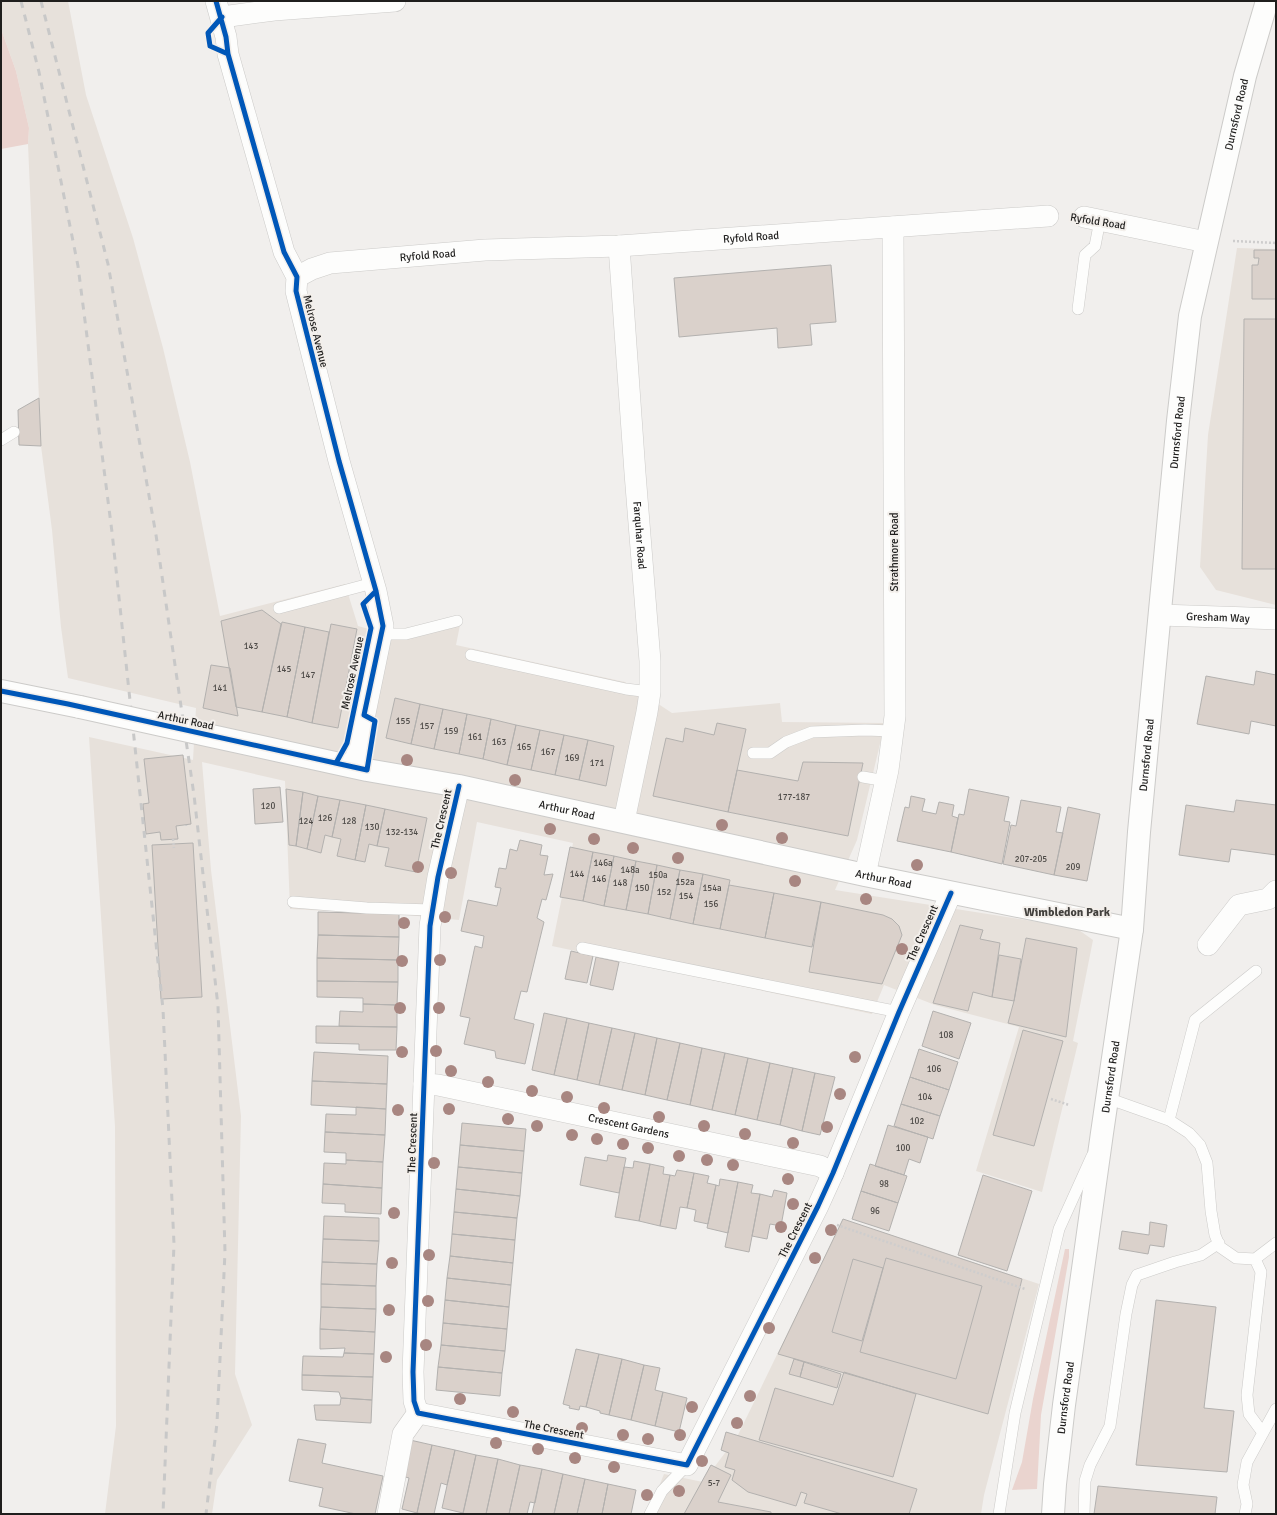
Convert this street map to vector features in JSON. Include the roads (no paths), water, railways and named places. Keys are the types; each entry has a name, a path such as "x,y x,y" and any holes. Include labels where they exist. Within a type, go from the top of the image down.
{"main road":[{"name":"Durnsford Road","path":"1054,1514 1055,1484 1064,1405 1132,929 1139,832 1177,429 1190,316 1217,241 1245,76 1267,1"},
{"name":"Arthur Road","path":"1,691 354,766 459,786 624,821 865,875 1132,929"}],"street":[{"path":"219,9 274,10 395,1"},
{"name":"Melrose Avenue","path":"219,9 226,36 228,54 284,252 297,277 296,291 338,461 373,583 383,626 354,766"},
{"name":"Ryfold Road","path":"297,277 312,269 330,263 485,250 618,246 1048,216"},
{"name":"Ryfold Road","path":"1092,218 1217,241"},
{"name":"Strathmore Road","path":"865,875 886,781 893,731 895,701 893,227"},
{"name":"Farquhar Road","path":"618,246 650,661 650,692 624,821"},
{"name":"Gresham Way","path":"1160,615 1276,620"},
{"name":"The Crescent","path":"459,786 432,910 413,1372 414,1401 418,1413 687,1466 818,1206 899,1012 951,893"},
{"path":"1208,945 1239,905 1268,899 1276,891"},
{"name":"Crescent Gardens","path":"424,1084 438,1085 820,1166 833,1173"},
{"path":"388,1514 403,1434 418,1413"}],"lane":[{"path":"1078,309 1085,255 1095,246 1092,218"},
{"path":"1,440 14,432"},
{"path":"279,608 373,583"},
{"path":"381,634 406,634 457,621"},
{"path":"471,655 626,689 650,692"},
{"path":"753,753 770,753 786,742 812,732 865,730 893,731"},
{"path":"862,777 886,781"},
{"path":"293,902 367,908 432,910"},
{"path":"582,948 899,1012"},
{"path":"1169,1120 1196,1020 1256,972"},
{"path":"1107,1098 1169,1120 1189,1133 1200,1145 1207,1163 1211,1211 1220,1247 1236,1258 1256,1259 1276,1243"},
{"path":"999,1514 1015,1413 1059,1228 1102,1133"},
{"path":"1084,1514 1085,1481 1090,1466 1110,1426 1126,1314 1132,1285 1137,1275 1201,1255 1219,1243"},
{"path":"1256,1259 1261,1272 1247,1395 1249,1414 1263,1433"},
{"path":"1245,1514 1247,1504 1243,1485 1247,1462 1276,1409"},
{"path":"650,1514 662,1491 687,1466"}],"railway":[{"path":"21,1 39,72 78,266 112,532 163,1009 174,1244 163,1514"},
{"path":"41,1 108,264 156,535 194,795 218,1006 225,1252 217,1423 206,1514"}],"district":[{"name":"Wimbledon Park","path":"1067,912"}]}
